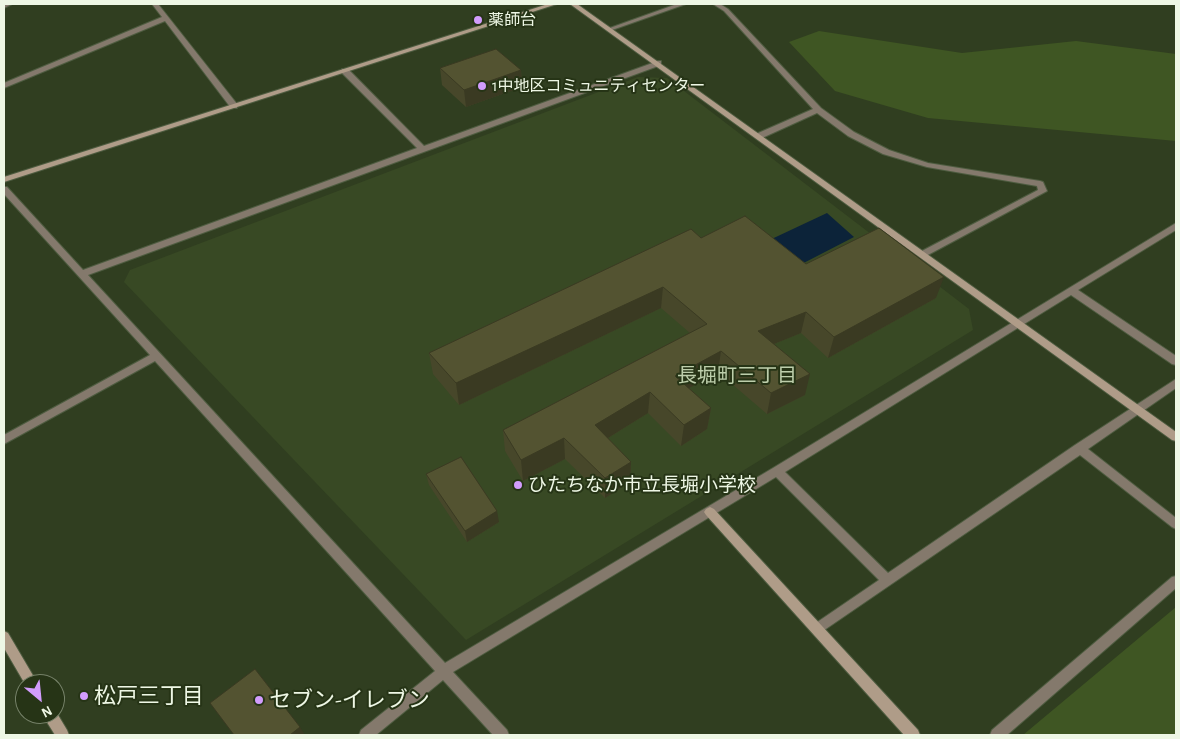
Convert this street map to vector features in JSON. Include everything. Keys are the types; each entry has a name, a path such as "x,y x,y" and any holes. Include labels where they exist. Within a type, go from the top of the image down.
{"street":[{"path":"4,6 9,4"},
{"path":"155,4 234,106"},
{"path":"4,180 554,4"},
{"path":"573,4 1176,437"},
{"path":"610,29 683,4"},
{"path":"716,4 726,10 818,110 851,134 886,152 927,164 1040,184 1043,191 923,254"},
{"path":"4,86 166,18"},
{"path":"82,274 658,64"},
{"path":"345,71 423,150"},
{"path":"758,136 818,110"},
{"path":"4,189 502,735"},
{"path":"366,735 444,671 710,512 1175,228"},
{"path":"1071,290 1176,361"},
{"path":"4,440 157,356"},
{"path":"817,629 1176,382"},
{"path":"1079,448 1176,524"},
{"path":"777,471 887,580"},
{"path":"710,512 913,735"},
{"path":"997,735 1176,581"},
{"path":"4,637 26,674"},
{"path":"56,724 62,735"}],"shaded area":[{"path":"819,31 962,53 1076,41 1176,54 1176,141 928,118 835,91 789,42"},
{"name":"ひたちなか市立長堀小学校","path":"638,77 667,78 969,309 973,330 466,640 124,282 130,270"},
{"path":"1176,607 1176,735 1023,735"}],"water":[{"path":"827,213 854,237 792,269 761,244"}],"building":[{"path":"496,49 521,70 464,90 440,68"},
{"path":"745,216 806,264 879,228 944,277 834,337 806,312 758,331 810,374 771,393 721,351 675,376 711,408 684,425 650,392 595,425 631,462 605,478 564,438 521,460 503,430 707,324 663,287 456,383 429,353 691,229 701,238"},
{"path":"461,457 497,511 465,531 426,474"},
{"name":"セブン-イレブン","path":"255,669 300,727 290,735 234,735 210,703"}],"place":[{"name":"薬師台","path":"478,20"},
{"name":"1中地区コミュニティセンター","path":"482,86"},
{"name":"ひたちなか市立長堀小学校","path":"518,485"},
{"name":"松戸三丁目","path":"84,696"},
{"name":"セブン-イレブン","path":"259,700"}],"district":[{"name":"長堀町三丁目","path":"737,376"}]}
